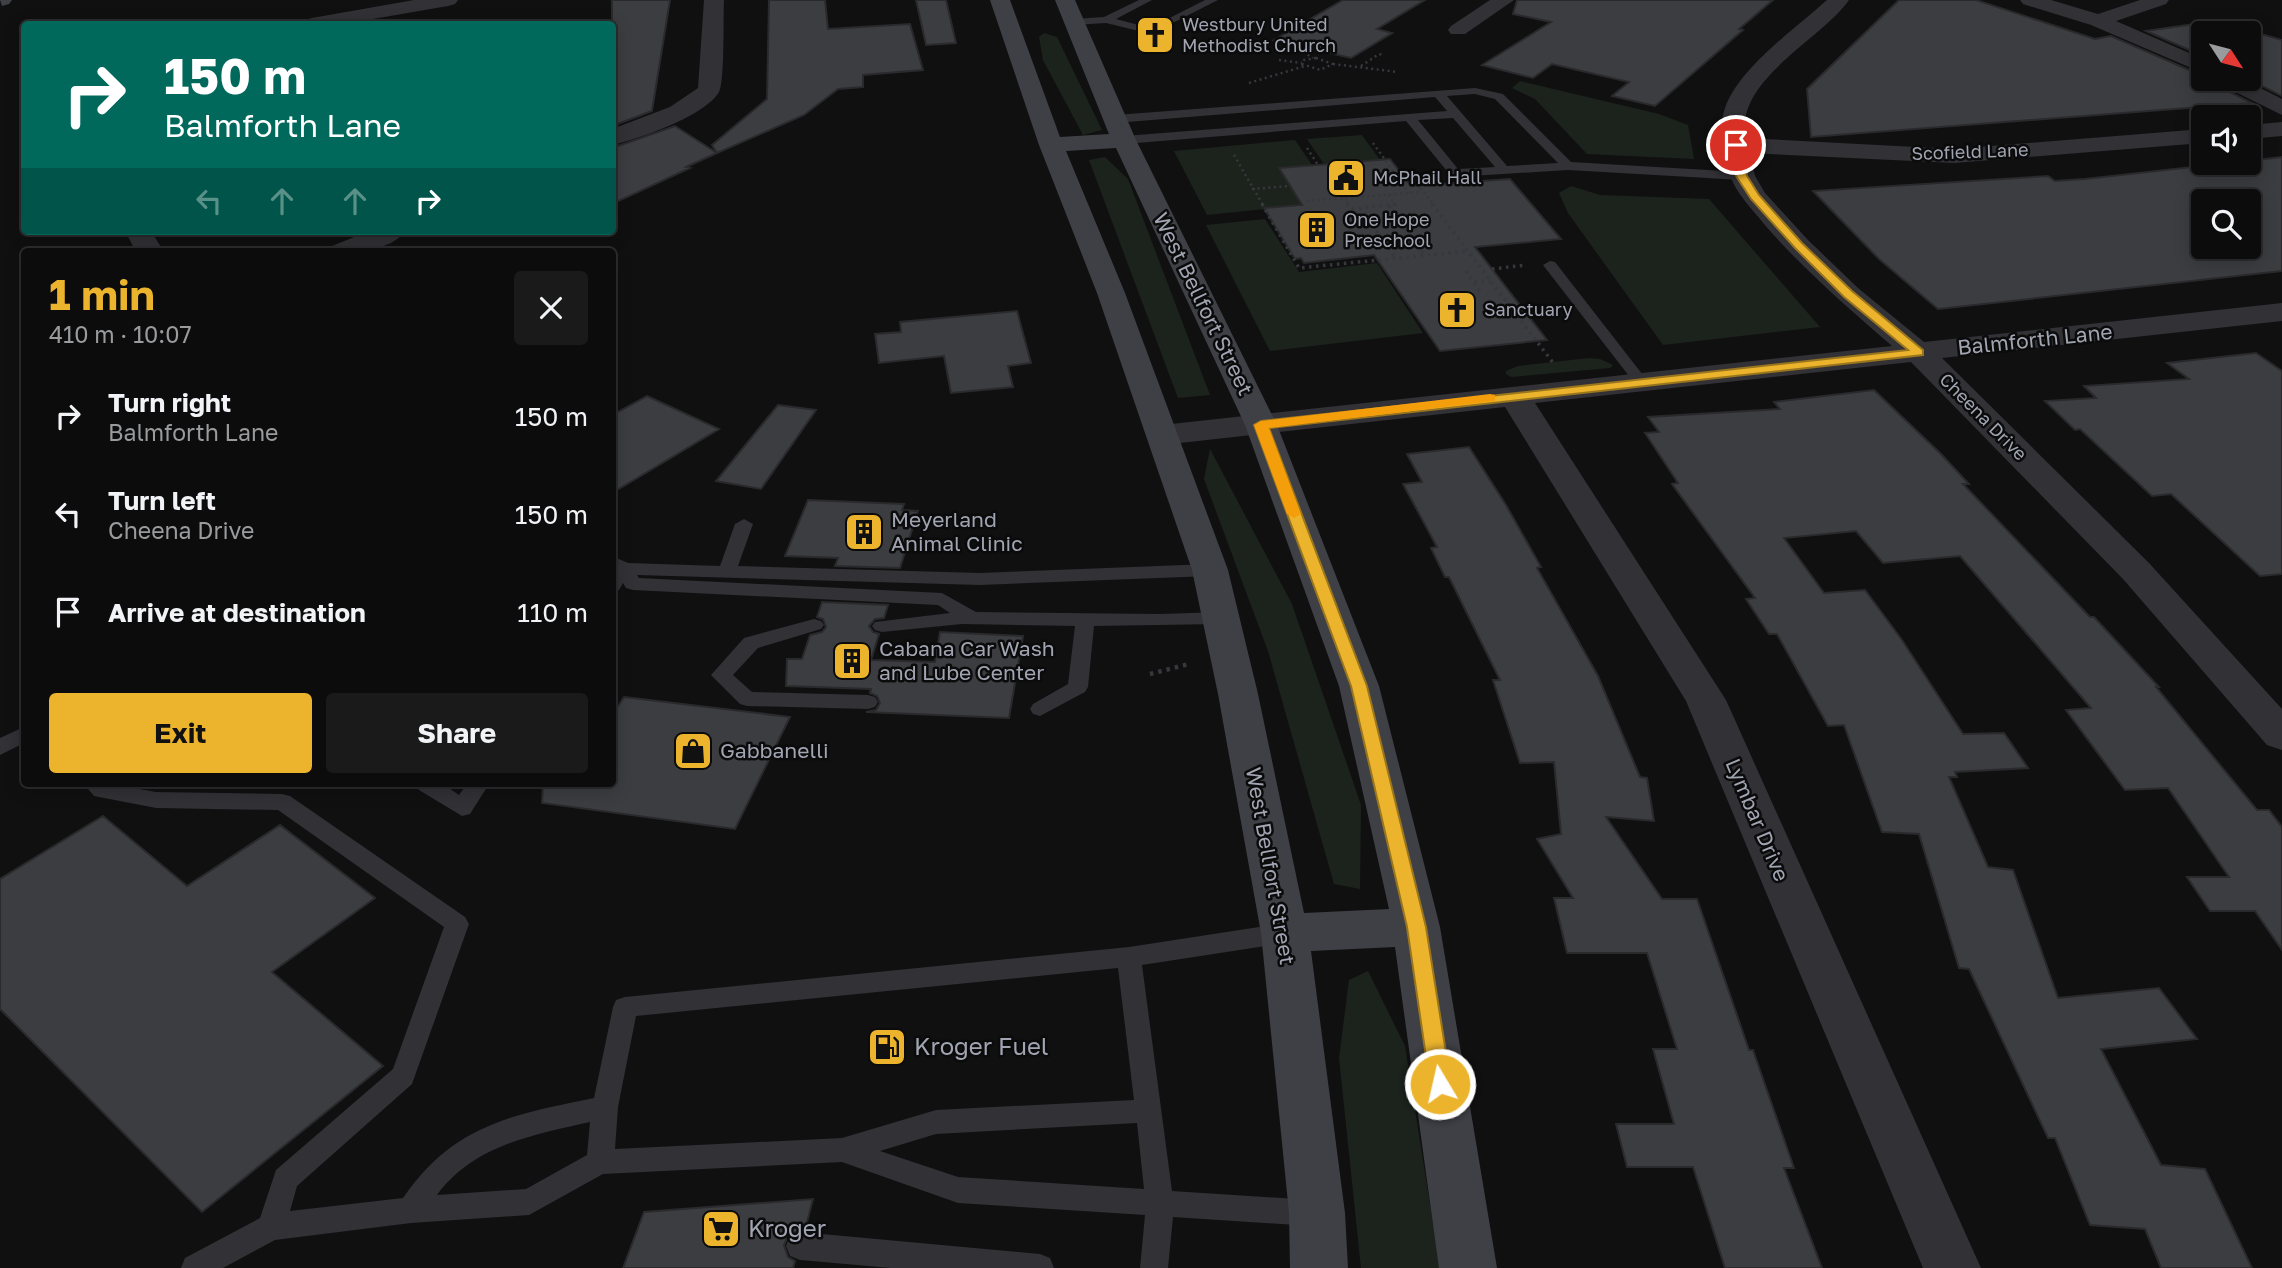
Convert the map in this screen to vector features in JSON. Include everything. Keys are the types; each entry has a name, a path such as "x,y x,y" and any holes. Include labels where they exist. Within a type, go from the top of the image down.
{"main road":[{"name":"West Bellfort Street","path":"1049,17 1119,130 1261,425 1359,686 1416,927 1468,1268"},
{"name":"West Bellfort Street","path":"1049,17 1051,145 1111,293 1210,570 1222,618 1285,933 1317,1213 1319,1268"},
{"path":"1051,145 1119,130"},
{"path":"1285,933 1416,927"}],"street":[{"path":"349,21 374,19 448,0"},
{"path":"616,136 704,98 709,90 714,0"},
{"path":"1458,30 1504,0"},
{"name":"Cheena Drive","path":"1839,0 1756,76 1737,106 1732,129 1742,176 1755,197 1798,246 1848,294 1919,353 2136,571 2282,735"},
{"path":"2030,0 2098,21 2191,62"},
{"path":"2098,21 2159,0"},
{"path":"2250,91 2282,108"},
{"path":"2261,131 2282,129"},
{"name":"Scofield Lane","path":"1736,145 1954,156 2191,137"},
{"path":"352,248 383,235"},
{"name":"Balmforth Lane","path":"1162,435 2280,314"},
{"name":"Lymbar Drive","path":"1515,397 1706,700 1952,1268"}],"lane":[{"path":"1049,17 1147,0"},
{"path":"1049,17 1151,31 1213,0"},
{"path":"1119,130 1157,116 1475,91 1499,96 1568,166"},
{"path":"1438,93 1504,170"},
{"path":"1119,130 1168,136 1454,114"},
{"path":"1157,116 1168,136"},
{"path":"1409,117 1455,173 1568,166 1742,176"},
{"path":"1550,265 1642,382"},
{"path":"727,573 744,524"},
{"path":"618,565 727,573 980,579 1210,570"},
{"path":"618,565 633,584 942,599 972,618"},
{"path":"882,626 972,618 1084,621 1181,621 1222,618"},
{"path":"1040,709 1077,687 1084,621"},
{"path":"814,625 751,643 721,675 747,699 868,702"},
{"path":"0,748 21,736"},
{"path":"98,787 102,790 156,800 282,802 457,924 402,1076 286,1179 271,1227"},
{"path":"431,787 462,808 476,787"},
{"path":"600,1161 605,1107 625,1007 1129,957 1285,933"},
{"path":"1129,957 1160,1205 1154,1268"},
{"path":"411,1210 423,1189 443,1168 475,1142 514,1128 605,1107"},
{"path":"195,1268 271,1227 411,1210 529,1202 600,1161 842,1150 936,1122 1148,1111"},
{"path":"842,1150 958,1190 1317,1213"},
{"path":"800,1246 1040,1268"}],"path":[{"path":"1294,42 1292,45 1312,58"},
{"path":"1320,58 1330,53"},
{"path":"1361,66 1379,54 1383,55"},
{"path":"1279,60 1303,63 1312,58 1320,58 1333,64 1404,73"},
{"path":"1303,63 1306,67 1320,70 1333,64"},
{"path":"1373,142 1409,193"},
{"path":"1229,146 1299,268 1468,251"},
{"path":"1455,173 1450,178 1415,181 1574,390"},
{"path":"1252,189 1290,186"},
{"path":"1307,201 1423,192"},
{"path":"1343,197 1351,209 1395,205 1388,195"},
{"path":"1389,206 1426,256"},
{"path":"1360,208 1397,258"},
{"path":"1492,268 1550,265"},
{"path":"1466,271 1481,292"},
{"path":"1474,282 1491,281"},
{"path":"1150,674 1189,664"}],"shaded area":[{"path":"1044,33 1057,37 1102,130 1083,135 1043,60 1039,37"},
{"path":"1520,81 1659,114 1688,125 1694,159 1587,154 1535,99 1512,88"},
{"path":"1362,135 1380,160 1324,164 1307,139"},
{"path":"1295,140 1312,165 1279,169 1302,205 1207,215 1174,151"},
{"path":"1105,157 1128,179 1210,395 1178,398 1089,160"},
{"path":"1571,186 1600,195 1709,199 1820,327 1663,345 1568,213 1559,193"},
{"path":"1265,219 1299,272 1377,263 1423,333 1270,351 1206,225"},
{"path":"1600,359 1613,365 1610,368 1511,377 1506,374 1506,371 1518,366"},
{"path":"1210,449 1292,604 1361,805 1360,889 1334,884 1268,651 1204,479"},
{"path":"1368,971 1405,1046 1440,1268 1361,1268 1339,1058 1349,980"}],"building":[{"path":"612,0 670,0 652,111 616,124 616,21 612,21"},
{"path":"769,0 825,0 828,29 910,24 923,70 863,75 863,87 838,89 804,115 717,153 712,145 767,99"},
{"path":"916,0 946,0 956,43 926,45"},
{"path":"1343,0 1425,0 1377,29 1392,33 1351,58 1274,40"},
{"path":"1517,0 1773,0 1739,29 1743,30 1655,106 1612,96 1629,82 1552,64 1533,78 1482,65 1551,22 1513,14"},
{"path":"1899,0 1976,0 2095,39 2111,36 2191,71 2191,91 2228,91 2252,103 2191,105 2191,108 1811,137 1807,89"},
{"path":"2191,24 2191,51 2146,31"},
{"path":"2261,34 2282,40 2282,96 2261,86"},
{"path":"675,126 717,153 616,202 616,147"},
{"path":"2282,157 2282,271 1938,309 1879,259 1813,191 2048,176 2055,181 2191,167 2191,175 2261,175 2261,159"},
{"path":"1390,159 1411,186 1510,179 1561,239 1475,247 1547,340 1440,351 1374,255 1304,263 1301,258 1295,259 1264,208 1302,205 1279,168"},
{"path":"1017,311 1031,363 1008,366 1013,387 951,393 944,356 879,363 875,334 901,332 900,322"},
{"path":"2256,353 2282,371 2282,574 2260,576 2171,494 2152,496 2080,429 2075,430 2045,401 2096,398 2084,386 2189,379 2167,363"},
{"path":"1874,390 1941,454 1969,484 1963,484 2159,687 2156,687 2257,810 2269,810 2282,827 2282,950 2255,911 2210,911 2187,877 2229,877 2168,788 2125,790 2066,710 2091,708 1960,556 1883,563 1856,531 1784,538 1824,593 1865,590 1902,640 1963,734 2004,733 2028,768 1955,772 1957,777 1949,777 1988,867 2013,870 2058,998 2159,988 2197,1039 2101,1049 2161,1165 2205,1169 2252,1268 2161,1268 2145,1229 2090,1225 2055,1138 2048,1138 1969,969 1959,968 1919,834 1882,832 1844,725 1828,726 1777,634 1769,634 1746,599 1755,598 1672,484 1678,483 1645,433 1659,432 1648,417 1780,409 1774,402"},
{"path":"647,396 719,429 616,491 616,413"},
{"path":"778,405 816,410 761,489 716,481"},
{"path":"1469,447 1541,567 1537,568 1598,676 1640,777 1647,778 1654,821 1606,817 1662,899 1697,899 1749,1050 1753,1050 1794,1168 1784,1168 1822,1268 1725,1268 1693,1167 1627,1167 1616,1124 1674,1124 1653,1049 1677,1049 1647,953 1567,953 1554,898 1573,898 1537,839 1561,834 1554,762 1520,763 1493,680 1500,680 1449,577 1445,577 1431,548 1437,547 1403,484 1422,482 1407,454"},
{"name":"Meyerland Animal Clinic","path":"808,500 904,504 902,510 918,511 900,568 835,566 838,558 785,556"},
{"name":"Cabana Car Wash and Lube Center","path":"822,602 888,605 884,618 875,619 869,626 873,632 879,634 871,660 935,662 940,632 1023,636 1009,718 866,712 876,710 880,703 877,696 870,693 871,689 786,686 787,659 802,659 810,635 822,632 826,627 823,619 817,617"},
{"name":"Gabbanelli","path":"624,697 790,717 735,829 542,803 543,787 616,787 616,709"},
{"path":"103,816 187,886 280,825 375,898 272,972 383,1066 202,1212 0,1009 0,879"},
{"name":"Kroger","path":"813,1199 805,1230 789,1234 784,1245 788,1257 795,1261 793,1268 623,1268 644,1212"}],"slow traffic":[{"path":"1294,514 1261,425 1490,398"}],"place":[{"name":"Westbury United Methodist Church","path":"1155,35"},
{"name":"McPhail Hall","path":"1346,178"},
{"name":"One Hope Preschool","path":"1317,230"},
{"name":"Sanctuary","path":"1457,310"},
{"name":"Meyerland Animal Clinic","path":"864,532"},
{"name":"Cabana Car Wash and Lube Center","path":"852,661"},
{"name":"Gabbanelli","path":"693,751"},
{"name":"Kroger Fuel","path":"887,1047"},
{"name":"Kroger","path":"721,1229"}],"route":[{"path":"1440,1084 1416,927 1359,686 1261,425 1442,403 1919,353 1848,294 1798,246 1755,197 1742,176 1736,145"}]}
